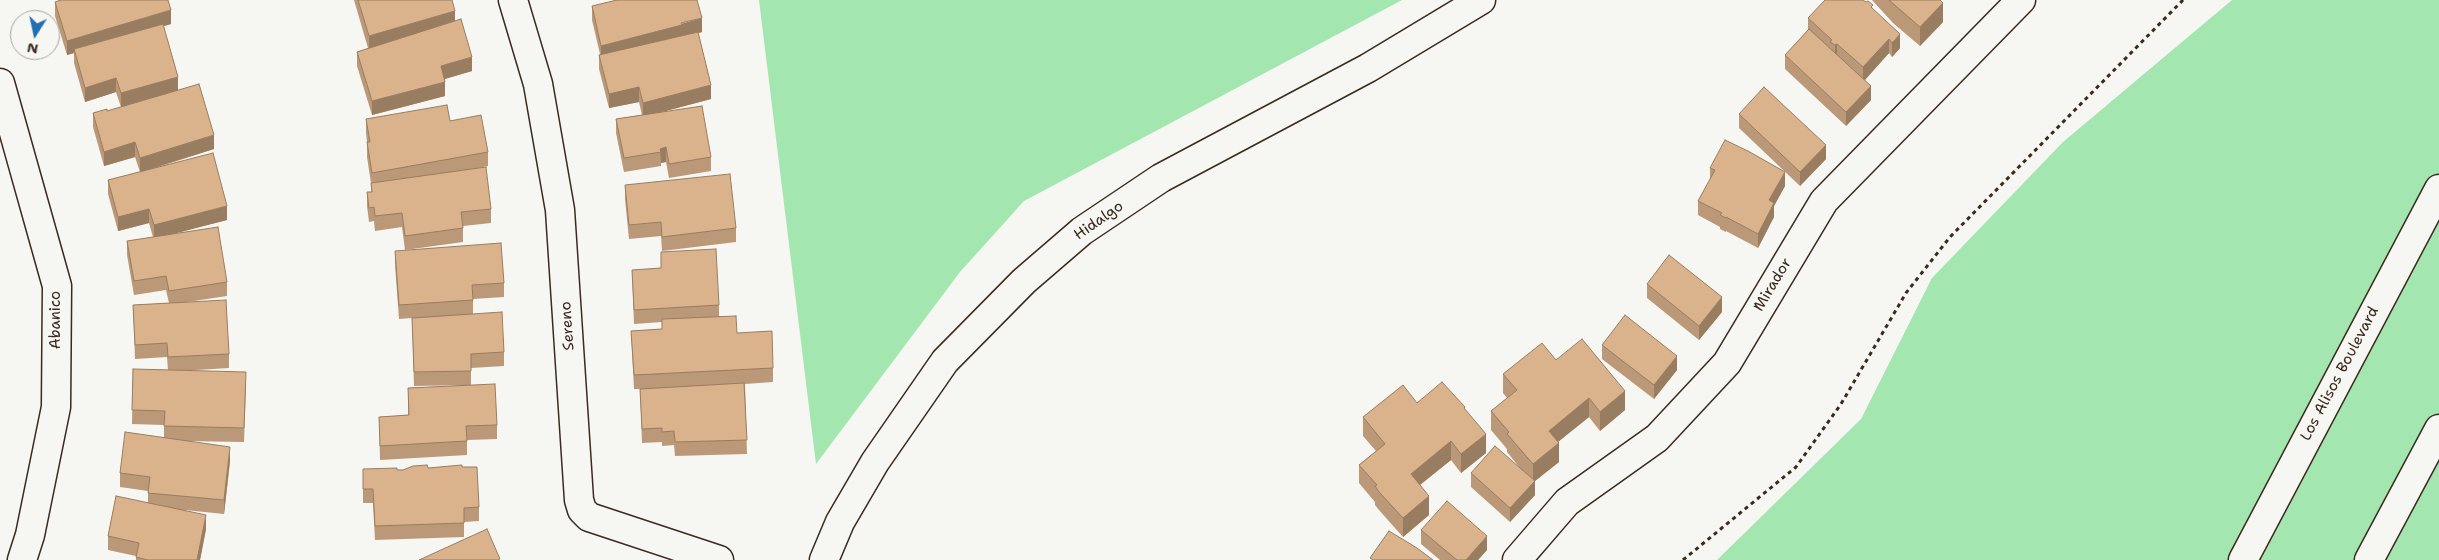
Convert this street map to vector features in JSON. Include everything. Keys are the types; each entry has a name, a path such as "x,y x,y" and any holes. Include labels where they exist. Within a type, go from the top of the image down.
{"street":[{"name":"Sereno","path":"513,0 538,84 560,210 579,500 582,510 589,517 719,560"},
{"name":"Hidalgo","path":"824,560 840,522 875,462 945,362 1024,281 1082,231 1161,178 1368,68 1481,0"},
{"name":"Mirador","path":"1516,560 1567,502 1657,438 1727,363 1824,201 2021,0"},
{"name":"Abanico","path":"0,83 57,286 56,406 30,535 22,560"},
{"name":"Los Alisos Boulevard","path":"2242,560 2439,189"},
{"path":"2369,560 2439,429"}],"path":[{"path":"1684,560 1796,467 1841,404 1906,293 1950,237 2183,0"}],"green space":[{"path":"759,0 1402,0 1024,201 960,272 816,464"},
{"path":"2232,0 2439,0 2439,560 1717,560 1861,419 1932,278 2063,142"}],"building":[{"path":"61,0 168,0 171,10 67,41 60,18 60,10 57,10 55,2"},
{"path":"358,0 452,0 455,11 369,36"},
{"path":"617,0 697,0 702,18 601,46 592,6"},
{"path":"1825,0 1868,1 1873,5 1871,7 1900,34 1892,43 1889,39 1863,67 1837,44 1835,45 1830,42 1832,40 1808,18"},
{"path":"1889,0 1940,0 1943,3 1920,27"},
{"path":"461,19 472,57 441,66 445,82 372,101 357,52"},
{"path":"163,24 178,77 121,93 116,78 85,88 74,49"},
{"path":"1809,29 1871,86 1846,112 1785,55"},
{"path":"698,32 711,85 643,103 639,87 609,94 599,55"},
{"path":"199,84 214,135 140,158 135,142 104,152 93,113 107,109 107,111"},
{"path":"1764,87 1826,145 1800,172 1739,114"},
{"path":"447,105 450,121 481,115 488,152 372,173 367,142 370,142 366,119"},
{"path":"702,106 711,157 669,164 666,147 660,149 661,152 624,158 616,119"},
{"path":"1725,140 1785,172 1769,200 1774,203 1758,234 1720,215 1722,213 1698,201 1715,170 1710,168"},
{"path":"213,153 227,206 154,225 149,209 118,217 108,180"},
{"path":"486,167 491,209 461,212 463,228 405,236 402,213 375,216 374,207 369,208 367,192 372,192 371,183"},
{"path":"730,174 736,228 662,237 661,222 629,225 625,185"},
{"path":"218,227 227,282 169,291 166,276 134,281 127,241"},
{"path":"501,243 504,283 472,285 473,300 399,305 395,251"},
{"path":"716,249 719,305 634,310 632,270 661,268 661,252"},
{"path":"1669,255 1722,297 1699,326 1647,284"},
{"path":"226,300 229,354 168,357 167,343 135,345 133,305"},
{"path":"502,312 504,352 471,354 471,371 414,372 412,318"},
{"path":"1625,315 1677,356 1654,385 1602,345"},
{"path":"736,316 737,333 772,331 773,368 634,375 631,331 662,329 662,319"},
{"path":"1582,339 1625,391 1600,412 1589,398 1549,431 1559,443 1533,464 1507,434 1509,432 1491,411 1517,390 1503,374 1542,343 1556,360"},
{"path":"133,369 246,372 244,428 164,426 165,411 132,410"},
{"path":"1442,382 1486,434 1461,454 1451,441 1411,474 1429,496 1403,518 1379,492 1375,486 1377,485 1359,465 1385,444 1363,417 1403,385 1417,403"},
{"path":"744,383 747,440 675,442 674,431 662,432 662,428 642,429 640,389"},
{"path":"495,384 497,425 466,426 467,441 380,446 379,417 409,415 408,388"},
{"path":"125,432 230,447 224,500 148,493 150,477 120,473"},
{"path":"1495,446 1535,481 1510,508 1471,473"},
{"path":"427,465 428,468 462,465 462,467 477,467 479,507 464,508 464,523 375,526 373,489 363,489 363,469 397,468 397,470 403,470 413,466"},
{"path":"116,496 206,515 197,560 148,560 136,557 139,543 108,536"},
{"path":"1447,501 1487,536 1466,560 1457,560 1421,530"},
{"path":"487,529 500,559 498,560 419,560"},
{"path":"1389,531 1433,560 1373,560 1370,558"}]}
